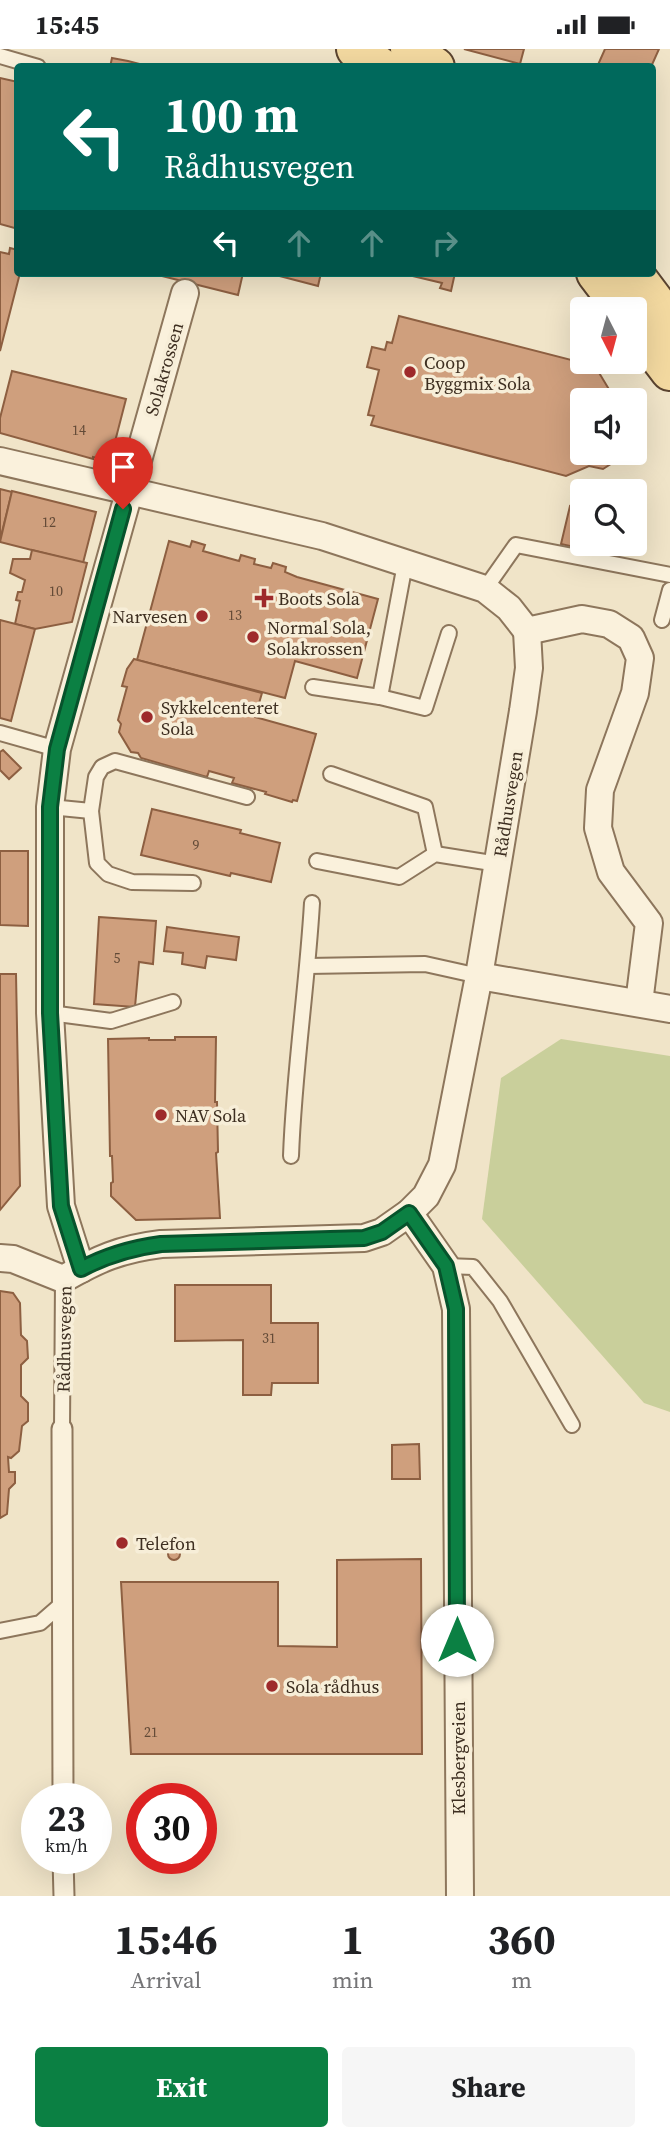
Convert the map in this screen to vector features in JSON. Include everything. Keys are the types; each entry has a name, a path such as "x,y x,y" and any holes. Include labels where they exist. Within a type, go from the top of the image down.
{"main road":[{"path":"356,49 375,63"},
{"path":"410,49 429,63"},
{"path":"599,277 614,297"},
{"path":"636,277 670,322"},
{"path":"648,342 670,371"}],"street":[{"name":"Solakrossen","path":"72,1274 61,1206 50,1013 50,807 57,749 185,293"},
{"path":"0,461 322,536 485,589 509,608 527,631 582,619 609,625 631,638 640,658 635,693 600,790 598,828 611,872 649,923 639,1003"},
{"name":"Rådhusvegen","path":"72,1274 105,1256 135,1247 364,1238 382,1232 409,1213 426,1196 442,1165 479,976 529,668 527,631"},
{"path":"479,976 670,1009"},
{"name":"Klesbergveien","path":"409,1213 446,1266 456,1309 460,1896"},
{"path":"0,1258 72,1274"},
{"name":"Rådhusvegen","path":"62,1429 63,1783"},
{"path":"64,1874 64,1896"}],"lane":[{"path":"0,56 24,63"},
{"path":"485,589 516,545 670,575"},
{"path":"380,697 405,564"},
{"path":"662,620 670,590"},
{"path":"313,687 380,697 425,708 449,632"},
{"path":"0,733 57,749"},
{"path":"193,883 132,882 108,874 97,863 92,811 96,777 102,767 115,761 247,797"},
{"path":"331,774 425,807 435,854"},
{"path":"50,807 92,811"},
{"path":"317,861 399,877 435,854 498,864"},
{"path":"291,1156 293,1089 308,966 312,903"},
{"path":"308,966 425,964 479,976"},
{"path":"50,1013 111,1021 173,1002"},
{"path":"446,1266 473,1267 500,1301 572,1426"},
{"name":"Rådhusvegen","path":"62,1429 72,1274"},
{"path":"0,1631 40,1623 62,1603"}],"green space":[{"path":"561,1039 670,1056 670,1412 644,1403 482,1219 501,1078"}],"building":[{"path":"464,49 524,49 520,63"},
{"path":"605,49 659,49 653,63 599,63"},
{"path":"112,58 136,63 111,63"},
{"path":"0,78 14,81 14,228 0,224"},
{"path":"10,248 14,249 14,277 19,277 0,351 0,252 9,254"},
{"path":"166,277 242,277 238,295"},
{"path":"283,277 320,277 318,286"},
{"path":"417,277 454,277 451,291 440,288 442,283"},
{"path":"399,316 570,360 570,375 600,375 608,388 570,388 570,465 609,465 603,469 589,466 566,476 371,425 374,416 368,415 379,370 367,367 372,347 385,350 387,342 392,343"},
{"path":"12,371 126,399 110,461 93,459 0,433 0,418"},
{"path":"0,489 12,492 0,540"},
{"path":"12,491 96,512 83,563 0,542"},
{"path":"570,506 570,546 561,544"},
{"path":"169,541 190,547 192,541 205,545 203,551 239,561 241,555 255,559 254,564 271,568 273,563 286,567 285,572 297,577 378,599 357,678 295,661 285,698 137,660"},
{"path":"32,550 87,563 72,622 35,629 15,624 20,601 16,600 18,592 22,592 25,580 10,573 13,559 30,559"},
{"path":"0,620 35,629 11,721 0,718"},
{"path":"134,659 262,693 255,717 316,734 297,801 292,802 232,783 234,778 209,771 207,777 141,758 138,753 131,752 119,732 121,724 118,720 127,687 122,686 127,669"},
{"path":"3,750 21,768 9,779 0,770 0,752"},
{"path":"152,809 241,830 240,833 280,843 271,882 231,873 230,876 141,855"},
{"path":"0,851 28,851 28,926 0,925"},
{"path":"99,917 156,921 153,964 139,962 135,1007 94,1004"},
{"path":"167,927 239,937 236,960 207,956 205,968 182,964 183,953 164,951"},
{"path":"0,974 16,974 20,1186 0,1210"},
{"path":"175,1037 216,1037 216,1153 220,1218 136,1220 111,1196 113,1182 108,1039 175,1040"},
{"path":"175,1285 271,1285 271,1323 318,1323 318,1383 272,1383 271,1395 243,1395 243,1340 175,1341"},
{"path":"0,1291 13,1293 20,1303 21,1335 27,1341 28,1358 21,1365 21,1396 28,1403 28,1421 22,1426 19,1451 11,1458 8,1457 9,1472 15,1472 15,1483 9,1489 7,1514 0,1518"},
{"path":"419,1444 420,1479 392,1479 392,1445"},
{"path":"174,1548 180,1554 174,1560 168,1554"},
{"path":"421,1559 422,1754 131,1754 121,1582 278,1582 278,1646 337,1647 337,1560"}],"place":[{"name":"Coop Byggmix Sola","path":"410,372"},
{"name":"Boots Sola","path":"264,598"},
{"name":"Narvesen","path":"202,616"},
{"name":"Normal Sola, Solakrossen","path":"253,637"},
{"name":"Sykkelcenteret Sola","path":"147,717"},
{"name":"NAV Sola","path":"161,1115"},
{"name":"Telefon","path":"122,1543"},
{"name":"Sola rådhus","path":"272,1686"}],"route":[{"path":"123,509 57,749 50,807 50,1013 61,1206 81,1269 105,1256 135,1247 161,1244 364,1238 382,1232 409,1213 436,1248 446,1266 456,1309 457,1640"}]}
